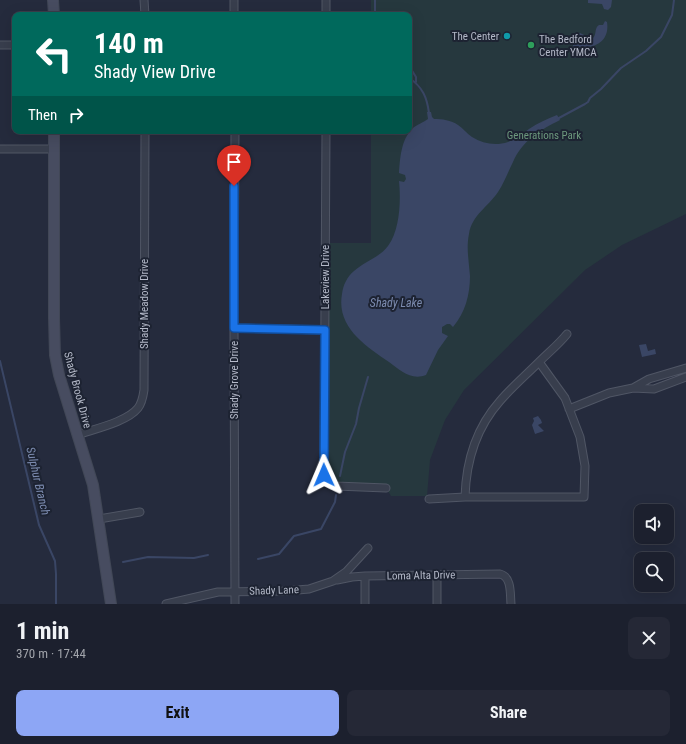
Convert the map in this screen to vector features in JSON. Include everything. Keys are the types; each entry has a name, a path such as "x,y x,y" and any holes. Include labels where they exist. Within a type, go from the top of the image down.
{"street":[{"path":"54,0 54,12"},
{"path":"144,0 145,12"},
{"path":"234,0 234,12"},
{"path":"326,0 326,12"},
{"path":"0,45 12,45"},
{"name":"Shady Brook Drive","path":"54,134 55,355 59,375 93,485 111,604"},
{"name":"Shady Meadow Drive","path":"77,435 131,415 142,401 144,390 145,134"},
{"name":"Shady Grove Drive","path":"235,134 235,604"},
{"name":"Lakeview Drive","path":"326,134 324,475 331,485 386,488"},
{"path":"0,149 54,148"},
{"path":"234,328 325,330"},
{"path":"465,497 466,477 469,461 483,425 500,400 567,334"},
{"path":"429,499 465,497 584,497 585,466 580,437 565,398 538,362"},
{"path":"633,388 650,379 686,368"},
{"path":"569,409 609,393 633,388 654,389 686,377"},
{"path":"98,519 140,512"},
{"name":"Shady Lane","path":"166,604 218,592 286,591 309,589 333,581 346,572 368,548"},
{"name":"Loma Alta Drive","path":"333,581 365,576 500,574 505,575 508,578 511,604"},
{"path":"437,575 437,604"},
{"path":"365,576 365,604"}],"green space":[{"name":"Generations Park","path":"371,0 686,0 686,214 622,245 585,270 464,390 445,420 430,460 427,496 391,496 386,488 331,485 323,466 326,243 371,243 371,134 412,134 412,12 371,12"}],"water":[{"path":"588,0 612,0 611,7 608,10 604,9 602,4 588,3"},
{"path":"605,21 607,22 607,29 604,39 590,47 578,47 577,58 572,57 572,44 576,35 580,33 589,39 593,38 597,26 603,25"},
{"name":"Shady Lake","path":"427,112 431,112 434,119 446,120 455,123 470,136 485,143 494,144 511,141 536,125 557,115 560,120 532,137 521,148 498,192 473,222 468,239 470,283 464,310 453,327 450,324 447,324 442,327 442,333 448,336 438,350 426,375 415,377 406,374 362,342 348,326 341,306 343,287 349,276 358,268 385,250 392,239 399,215 399,181 404,182 406,179 405,175 399,173 403,144 408,134 412,134 412,129 428,119"},
{"path":"646,344 648,351 655,349 656,354 642,357 639,345"},
{"path":"538,416 542,423 538,425 544,431 535,434 532,425 534,421 533,418"}],"waterway":[{"path":"375,0 375,12"},
{"path":"557,119 588,102 590,98 621,68 646,51 661,37 672,15 674,0"},
{"path":"412,71 416,77 416,82"},
{"path":"412,80 424,93 429,113"},
{"name":"Sulphur Branch","path":"0,361 39,525 55,561 56,604"},
{"path":"340,476 345,452 356,424 368,377"},
{"path":"258,559 279,554 294,536 321,529 335,502 336,495"},
{"path":"123,562 148,557 194,558 208,555"}],"place":[{"name":"The Center","path":"507,36"},
{"name":"The Bedford Center YMCA","path":"531,45"}],"route":[{"path":"234,186 234,328 325,330 324,475"}]}
